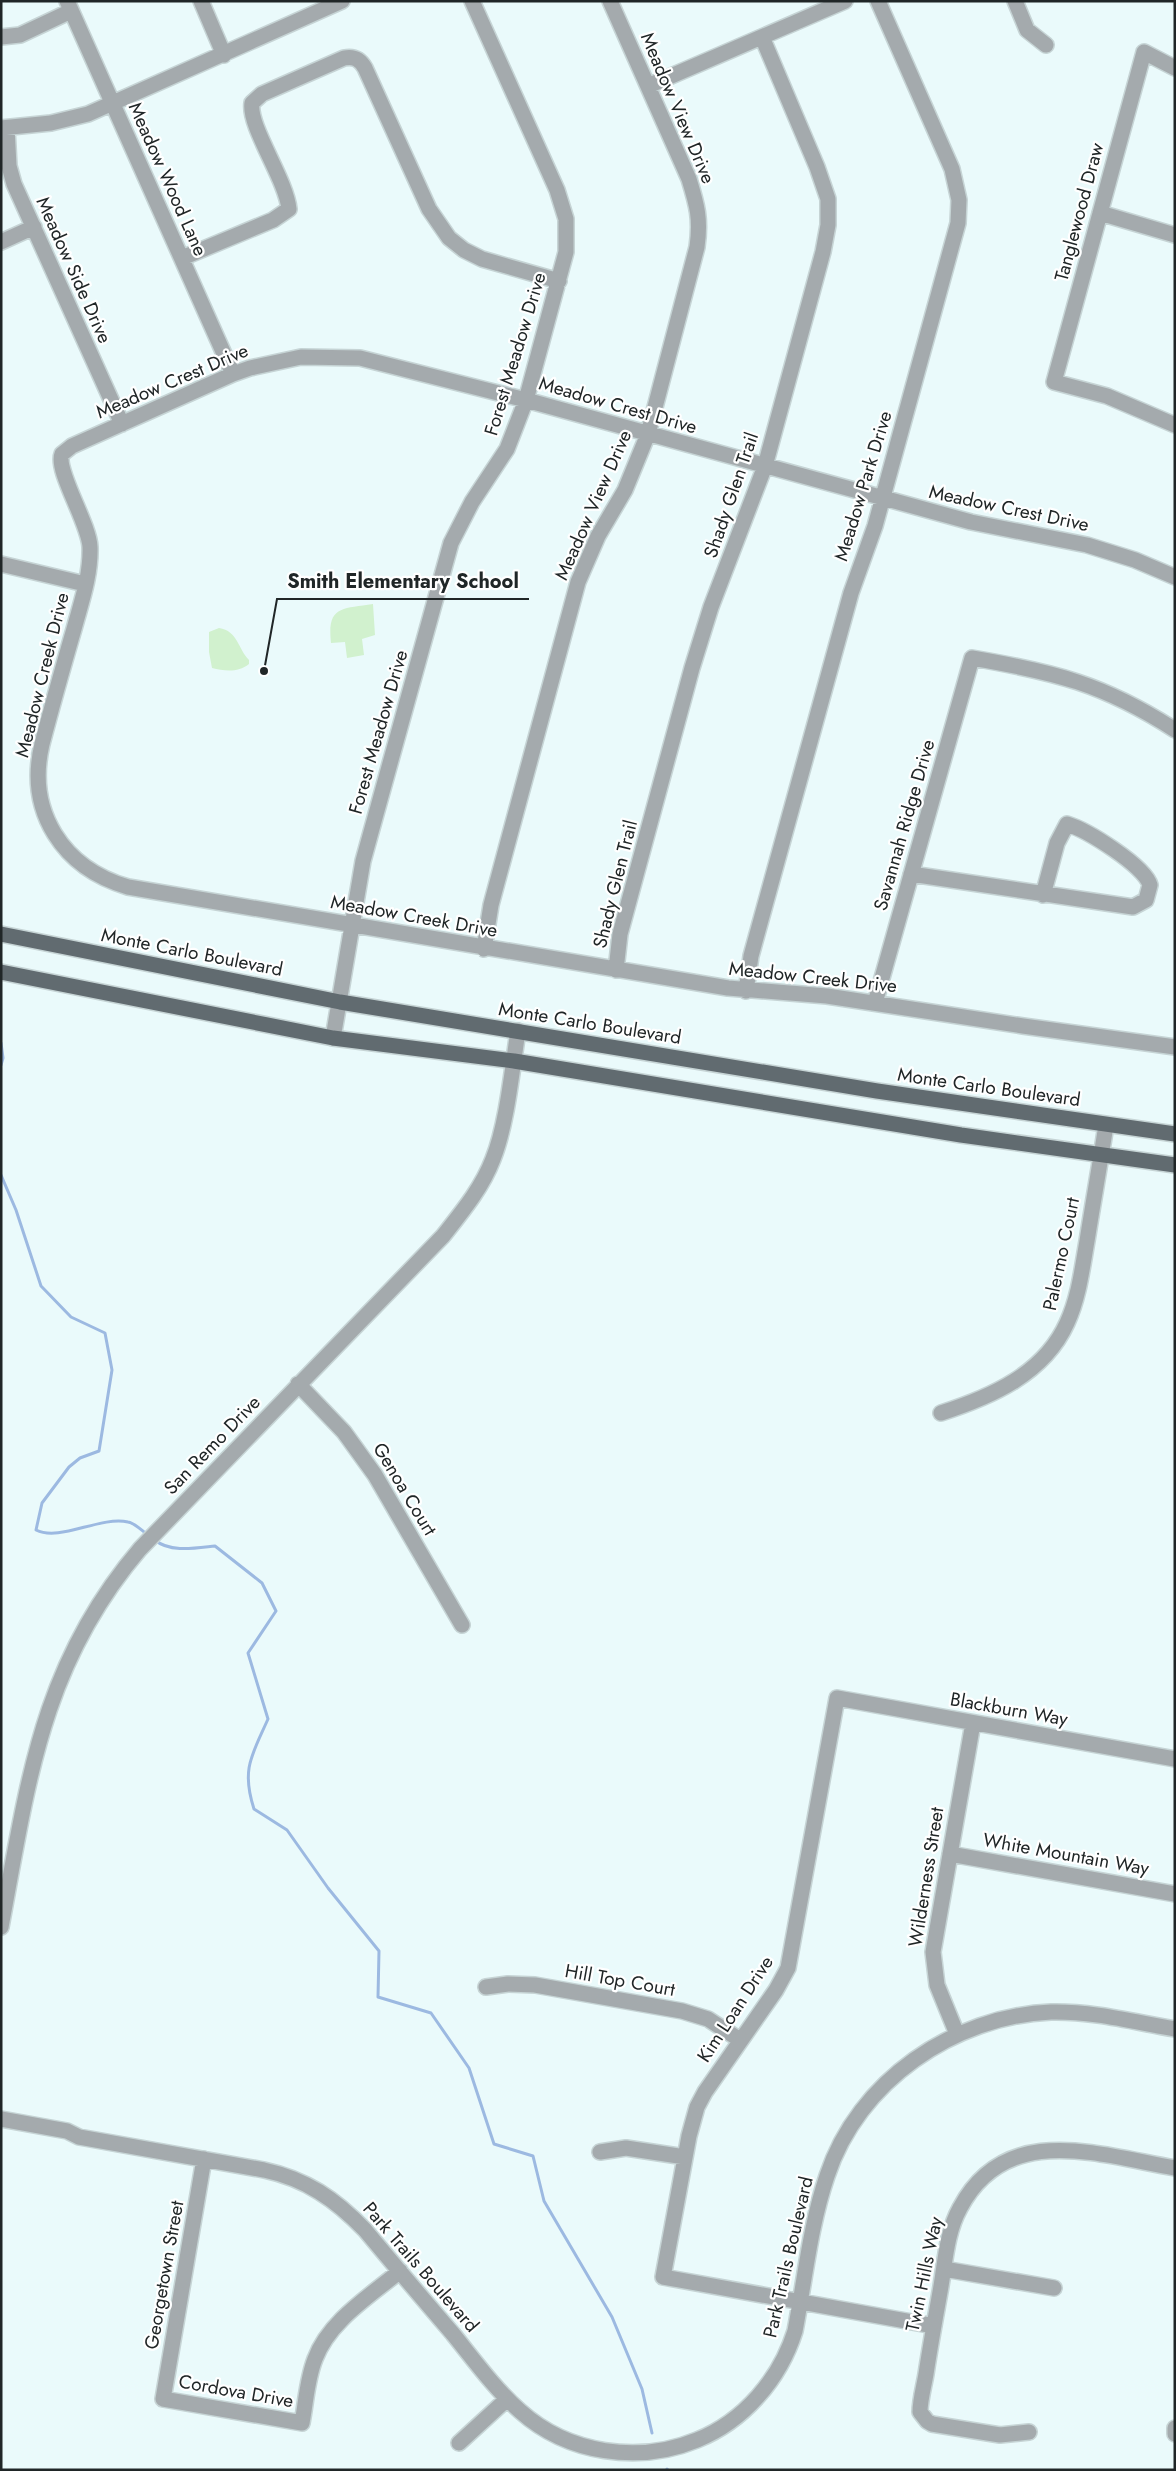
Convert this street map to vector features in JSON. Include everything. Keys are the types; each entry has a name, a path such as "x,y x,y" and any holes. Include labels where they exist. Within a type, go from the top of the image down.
{"main road":[{"name":"Monte Carlo Boulevard","path":"1,934 340,1002 877,1091 1175,1134"},
{"path":"1,972 333,1038 514,1061 914,1128 1175,1165"}],"street":[{"path":"201,1 224,55"},
{"name":"Forest Meadow Drive","path":"333,1038 367,846 451,543 472,502 507,449 526,400 567,240 563,209 472,1"},
{"name":"Meadow View Drive","path":"484,949 491,905 578,582 598,536 625,490 648,434 697,246 700,224 697,204 689,179 610,1"},
{"path":"648,86 845,1"},
{"name":"Meadow Park Drive","path":"746,991 751,956 851,593 882,499 955,236 959,200 952,168 878,1"},
{"path":"1014,1 1027,30 1046,45"},
{"path":"4,128 64,121 88,114 224,55 338,2"},
{"path":"1,37 20,35 69,6"},
{"name":"Meadow Wood Lane","path":"69,6 233,374"},
{"name":"Shady Glen Trail","path":"616,970 620,934 692,668 711,608 765,466 823,252 828,225 828,199 817,167 762,37"},
{"name":"Tanglewood Draw","path":"1175,68 1144,52 1054,382 1107,396 1175,425"},
{"path":"182,258 273,220 289,208 284,188 253,117 252,103 262,94 344,58 354,57 365,68 429,209 449,238 477,257 558,281"},
{"name":"Meadow Side Drive","path":"4,128 11,175 122,424"},
{"path":"1100,213 1175,235"},
{"path":"1,242 34,228"},
{"name":"Meadow Crest Drive","path":"61,456 64,451 72,446 233,374 286,360 316,356 346,357 372,361 526,400 882,499 992,527 1087,545 1135,560 1175,577"},
{"name":"Meadow Creek Drive","path":"61,456 61,469 83,517 90,554 85,584 42,744 38,767 41,805 47,821 62,845 77,860 96,874 128,887 484,949 746,991 827,996 1023,1026 1175,1046"},
{"path":"1,564 85,584"},
{"name":"Savannah Ridge Drive","path":"875,1003 972,658 1045,671 1092,685 1134,705 1175,730"},
{"path":"911,874 1043,895 1133,907 1146,900 1150,885 1142,871 1088,833 1067,824 1057,843 1043,895"},
{"name":"San Remo Drive","path":"1,1927 32,1766 50,1704 84,1628 111,1585 155,1532 443,1236 470,1202 494,1158 514,1061 518,1031"},
{"name":"Palermo Court","path":"941,1413 982,1399 1019,1378 1039,1362 1062,1333 1079,1284 1106,1125"},
{"name":"Genoa Court","path":"298,1384 344,1432 364,1458 462,1625"},
{"name":"Blackburn Way","path":"837,1698 1175,1759"},
{"name":"Kim Loan Drive","path":"801,2302 663,2277 685,2157 697,2107 740,2040 776,1990 788,1968 837,1698"},
{"name":"Wilderness Street","path":"957,2034 937,1984 933,1952 973,1723"},
{"name":"White Mountain Way","path":"950,1854 1175,1894"},
{"name":"Hill Top Court","path":"486,1987 508,1984 535,1985 682,2011 708,2019 740,2040"},
{"name":"Park Trails Boulevard","path":"1,2119 67,2131 79,2138 284,2174 316,2188 349,2213 507,2399 521,2412 555,2435 592,2449 609,2452 649,2453 689,2444 726,2426 754,2401 776,2374 790,2346 801,2302 817,2210 827,2174 846,2134 871,2100 915,2057 957,2034 999,2020 1052,2012 1102,2016 1175,2029"},
{"name":"Park Trails Boulevard","path":"1,2130 65,2141 79,2138"},
{"path":"600,2152 626,2148 685,2157"},
{"name":"Twin Hills Way","path":"1029,2432 1000,2435 932,2424 922,2417 920,2407 944,2269 952,2228 962,2204 972,2190 989,2173 1019,2156 1046,2149 1058,2149 1175,2168"},
{"name":"Georgetown Street","path":"163,2399 204,2159"},
{"path":"944,2269 1054,2288"},
{"name":"Cordova Drive","path":"163,2399 302,2423 314,2360 324,2340 342,2320 400,2271"},
{"path":"801,2302 934,2326"},
{"path":"459,2443 507,2399"}],"green space":[{"path":"373,604 375,635 362,639 364,655 347,658 345,642 331,643 331,622 338,612 345,609"},
{"path":"219,628 234,637 249,660 249,664 245,667 236,670 212,668 209,652 209,632"}],"waterway":[{"path":"1,1043 3,1058 1,1065"},
{"path":"1,1175 16,1210 41,1286 71,1317 105,1333 112,1370 99,1451 80,1458 69,1467 42,1503 36,1530 56,1533 117,1521 136,1525 148,1535"},
{"path":"155,1540 168,1547 176,1548 215,1546 262,1583 276,1611 248,1653 268,1719 253,1753 248,1772 248,1783 254,1809 287,1830 328,1888 379,1951 378,1997 431,2013 469,2068 494,2144 533,2156 544,2201 612,2317 642,2389 652,2433"}],"place":[{"name":"Smith Elementary School","path":"264,671"}]}
